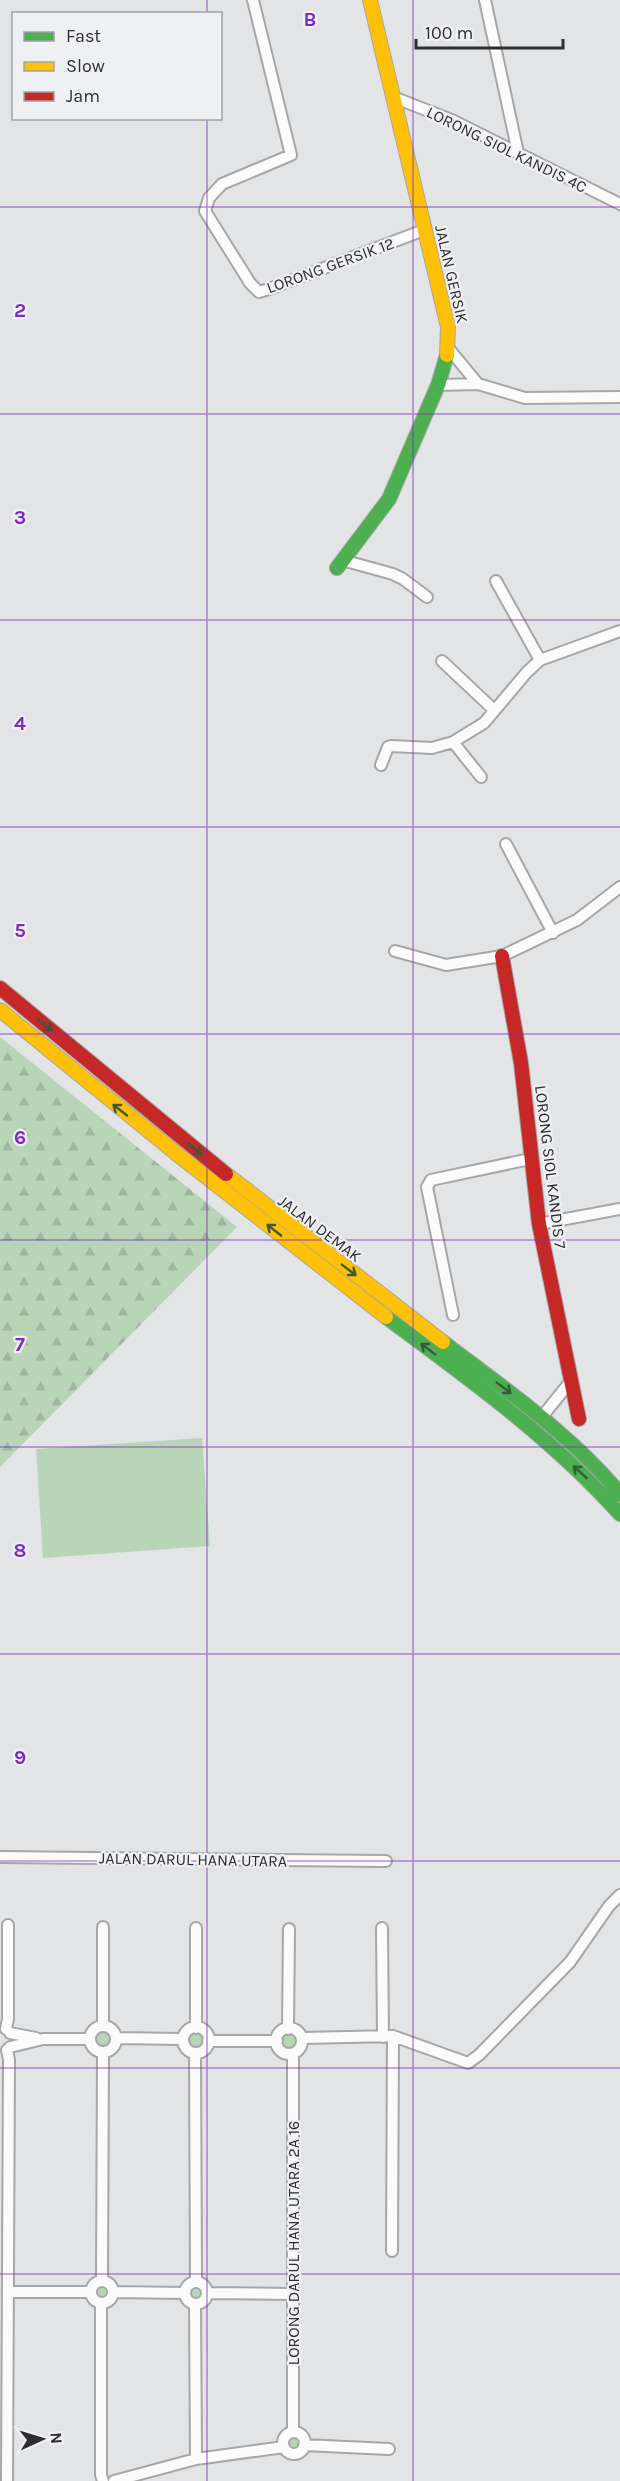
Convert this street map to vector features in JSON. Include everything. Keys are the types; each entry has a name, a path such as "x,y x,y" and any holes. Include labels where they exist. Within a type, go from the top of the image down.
{"main road":[{"name":"JALAN GERSIK","path":"339,564 388,499 438,385 449,349 448,327 370,0"},
{"name":"LORONG SIOL KANDIS 7","path":"502,956 521,1063 530,1160 539,1224 579,1419"},
{"name":"JALAN DEMAK","path":"0,988 260,1202 541,1418 603,1473 620,1494"},
{"name":"JALAN DEMAK","path":"0,1010 100,1094 228,1195 522,1420 600,1489 620,1514"}],"street":[{"name":"LORONG GERSIK 12","path":"253,0 291,155 222,184 209,198 205,211 250,283 259,292 424,230"},
{"path":"485,0 518,153"},
{"name":"LORONG SIOL KANDIS 4C","path":"393,98 454,120 620,204"},
{"path":"449,349 478,384"},
{"path":"438,385 478,384 525,398 620,398"},
{"path":"339,564 393,574 427,597"},
{"path":"496,581 540,660"},
{"path":"381,765 388,747 391,746 432,748 453,742 484,723 540,660 620,631"},
{"path":"442,661 494,710"},
{"path":"453,742 481,777"},
{"path":"506,844 553,933"},
{"path":"395,951 446,965 502,956 577,920 620,887"},
{"path":"453,1315 427,1187 431,1180 530,1160"},
{"path":"539,1224 620,1209"},
{"path":"541,1418 570,1382"},
{"name":"JALAN DARUL HANA UTARA","path":"0,1857 386,1861"},
{"path":"302,2038 388,2036 468,2063 479,2055 570,1962 609,1906 620,1895"},
{"path":"7,2481 9,2060 5,2030 8,2019 8,1925"},
{"path":"103,1927 103,2026"},
{"path":"196,1928 196,2028"},
{"path":"382,1928 388,2036 392,2251"},
{"path":"288,2028 289,1929"},
{"path":"103,2026 113,2030 116,2038 111,2049 103,2052 95,2049 90,2039 93,2030 103,2026"},
{"path":"196,2028 206,2032 208,2041 203,2051 195,2053 188,2050 183,2039 186,2032 196,2028"},
{"path":"288,2028 296,2030 302,2038 300,2049 293,2054 281,2051 277,2041 280,2032 288,2028"},
{"path":"5,2030 43,2039 90,2039"},
{"path":"116,2038 183,2039"},
{"path":"6,2049 43,2039"},
{"path":"208,2041 277,2041"},
{"path":"102,2281 103,2052"},
{"path":"195,2053 196,2282"},
{"name":"LORONG DARUL HANA UTARA 2A 16","path":"293,2054 293,2432"},
{"path":"101,2303 95,2300 91,2292 94,2285 102,2281"},
{"path":"101,2303 110,2299 113,2292 110,2285 102,2281"},
{"path":"196,2282 189,2285 185,2293 188,2301 195,2304 202,2302 207,2293"},
{"path":"196,2282 204,2287 207,2293"},
{"path":"8,2292 91,2292"},
{"path":"113,2292 185,2293"},
{"path":"207,2293 293,2294"},
{"path":"101,2303 101,2475 103,2481"},
{"path":"195,2304 196,2459"},
{"path":"293,2432 303,2436 304,2445 302,2450 295,2454 288,2452 284,2447 284,2437 293,2432"},
{"path":"304,2445 389,2449"},
{"path":"114,2481 196,2459 284,2447"}],"green space":[{"path":"0,1037 237,1227 0,1467"},
{"path":"202,1438 210,1546 43,1558 36,1449"},
{"path":"103,2031 109,2033 111,2039 109,2045 103,2047 97,2045 95,2039 97,2033"},
{"path":"196,2032 204,2040 196,2048 188,2040"},
{"path":"289,2033 297,2041 289,2049 281,2041"},
{"path":"102,2284 108,2286 110,2292 108,2298 102,2300 96,2298 94,2292 96,2286"},
{"path":"196,2285 202,2287 204,2293 202,2299 196,2301 190,2299 188,2293 190,2287"},
{"path":"293,2435 299,2437 301,2443 299,2449 293,2451 287,2449 285,2443 287,2437"}],"traffic: fast":[{"path":"337,568 389,499 438,385 447,355"},
{"path":"386,1317 478,1386 537,1434 566,1459 620,1514"},
{"path":"443,1342 559,1432 620,1494"}],"traffic: slow":[{"path":"370,0 448,327 447,355"},
{"path":"0,1010 182,1158 386,1317"},
{"path":"226,1174 443,1342"}],"traffic: jam":[{"path":"502,956 521,1063 539,1224 579,1419"},
{"path":"0,988 226,1174"}]}
